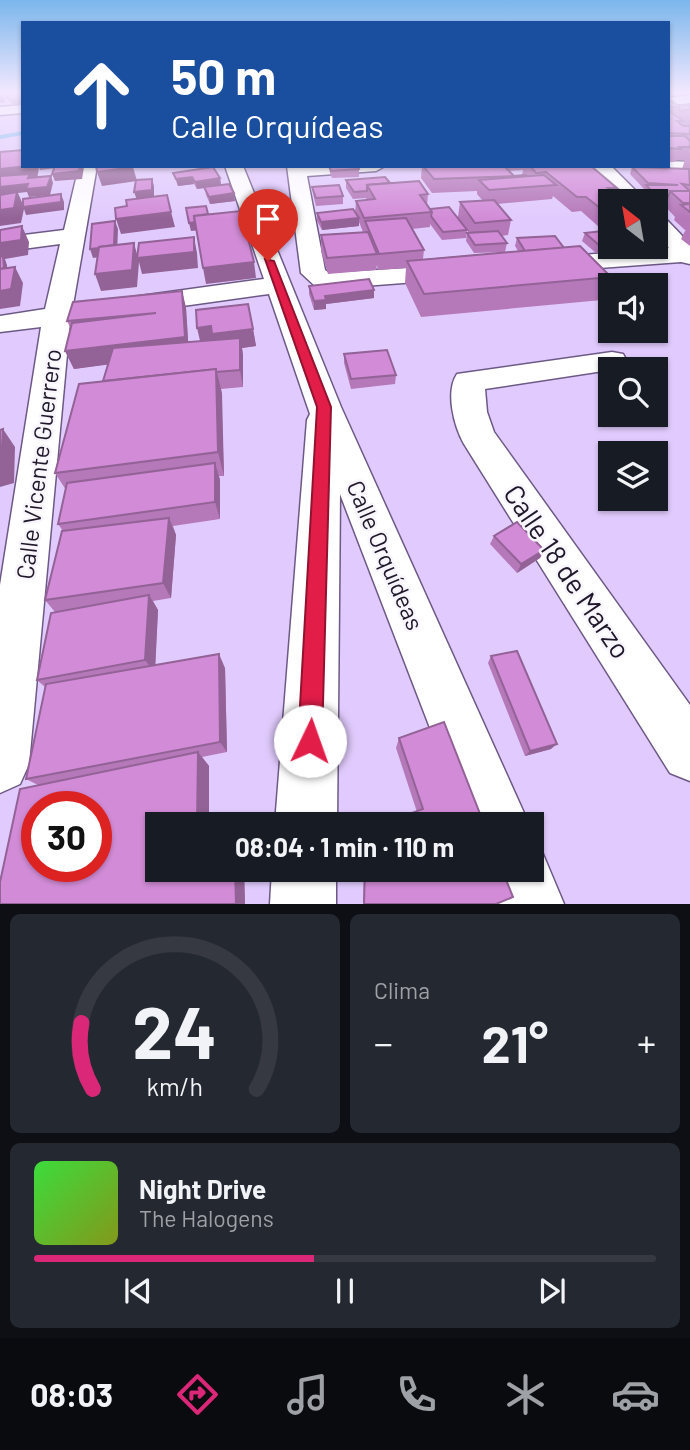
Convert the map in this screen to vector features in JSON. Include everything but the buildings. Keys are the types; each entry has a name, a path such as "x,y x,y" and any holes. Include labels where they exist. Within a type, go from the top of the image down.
{"street":[{"path":"670,166 690,167"},
{"name":"Calle Orquídeas","path":"235,168 324,407 493,812"},
{"path":"323,168 296,169 313,273 324,281 482,270"},
{"path":"603,168 624,189"},
{"name":"Calle Vicente Guerrero","path":"0,764 57,316 74,236 74,190"},
{"path":"668,234 689,255"},
{"path":"0,245 74,236"},
{"path":"523,267 689,255"},
{"path":"0,324 277,285"},
{"name":"Calle 18 de Marzo","path":"598,363 468,382 470,412 477,435 690,753"},
{"path":"307,812 324,407"},
{"path":"303,904 304,882"},
{"path":"522,882 531,904"}],"waterway":[{"path":"0,137 16,134"}],"route":[{"path":"268,261 324,407 310,741"}]}
